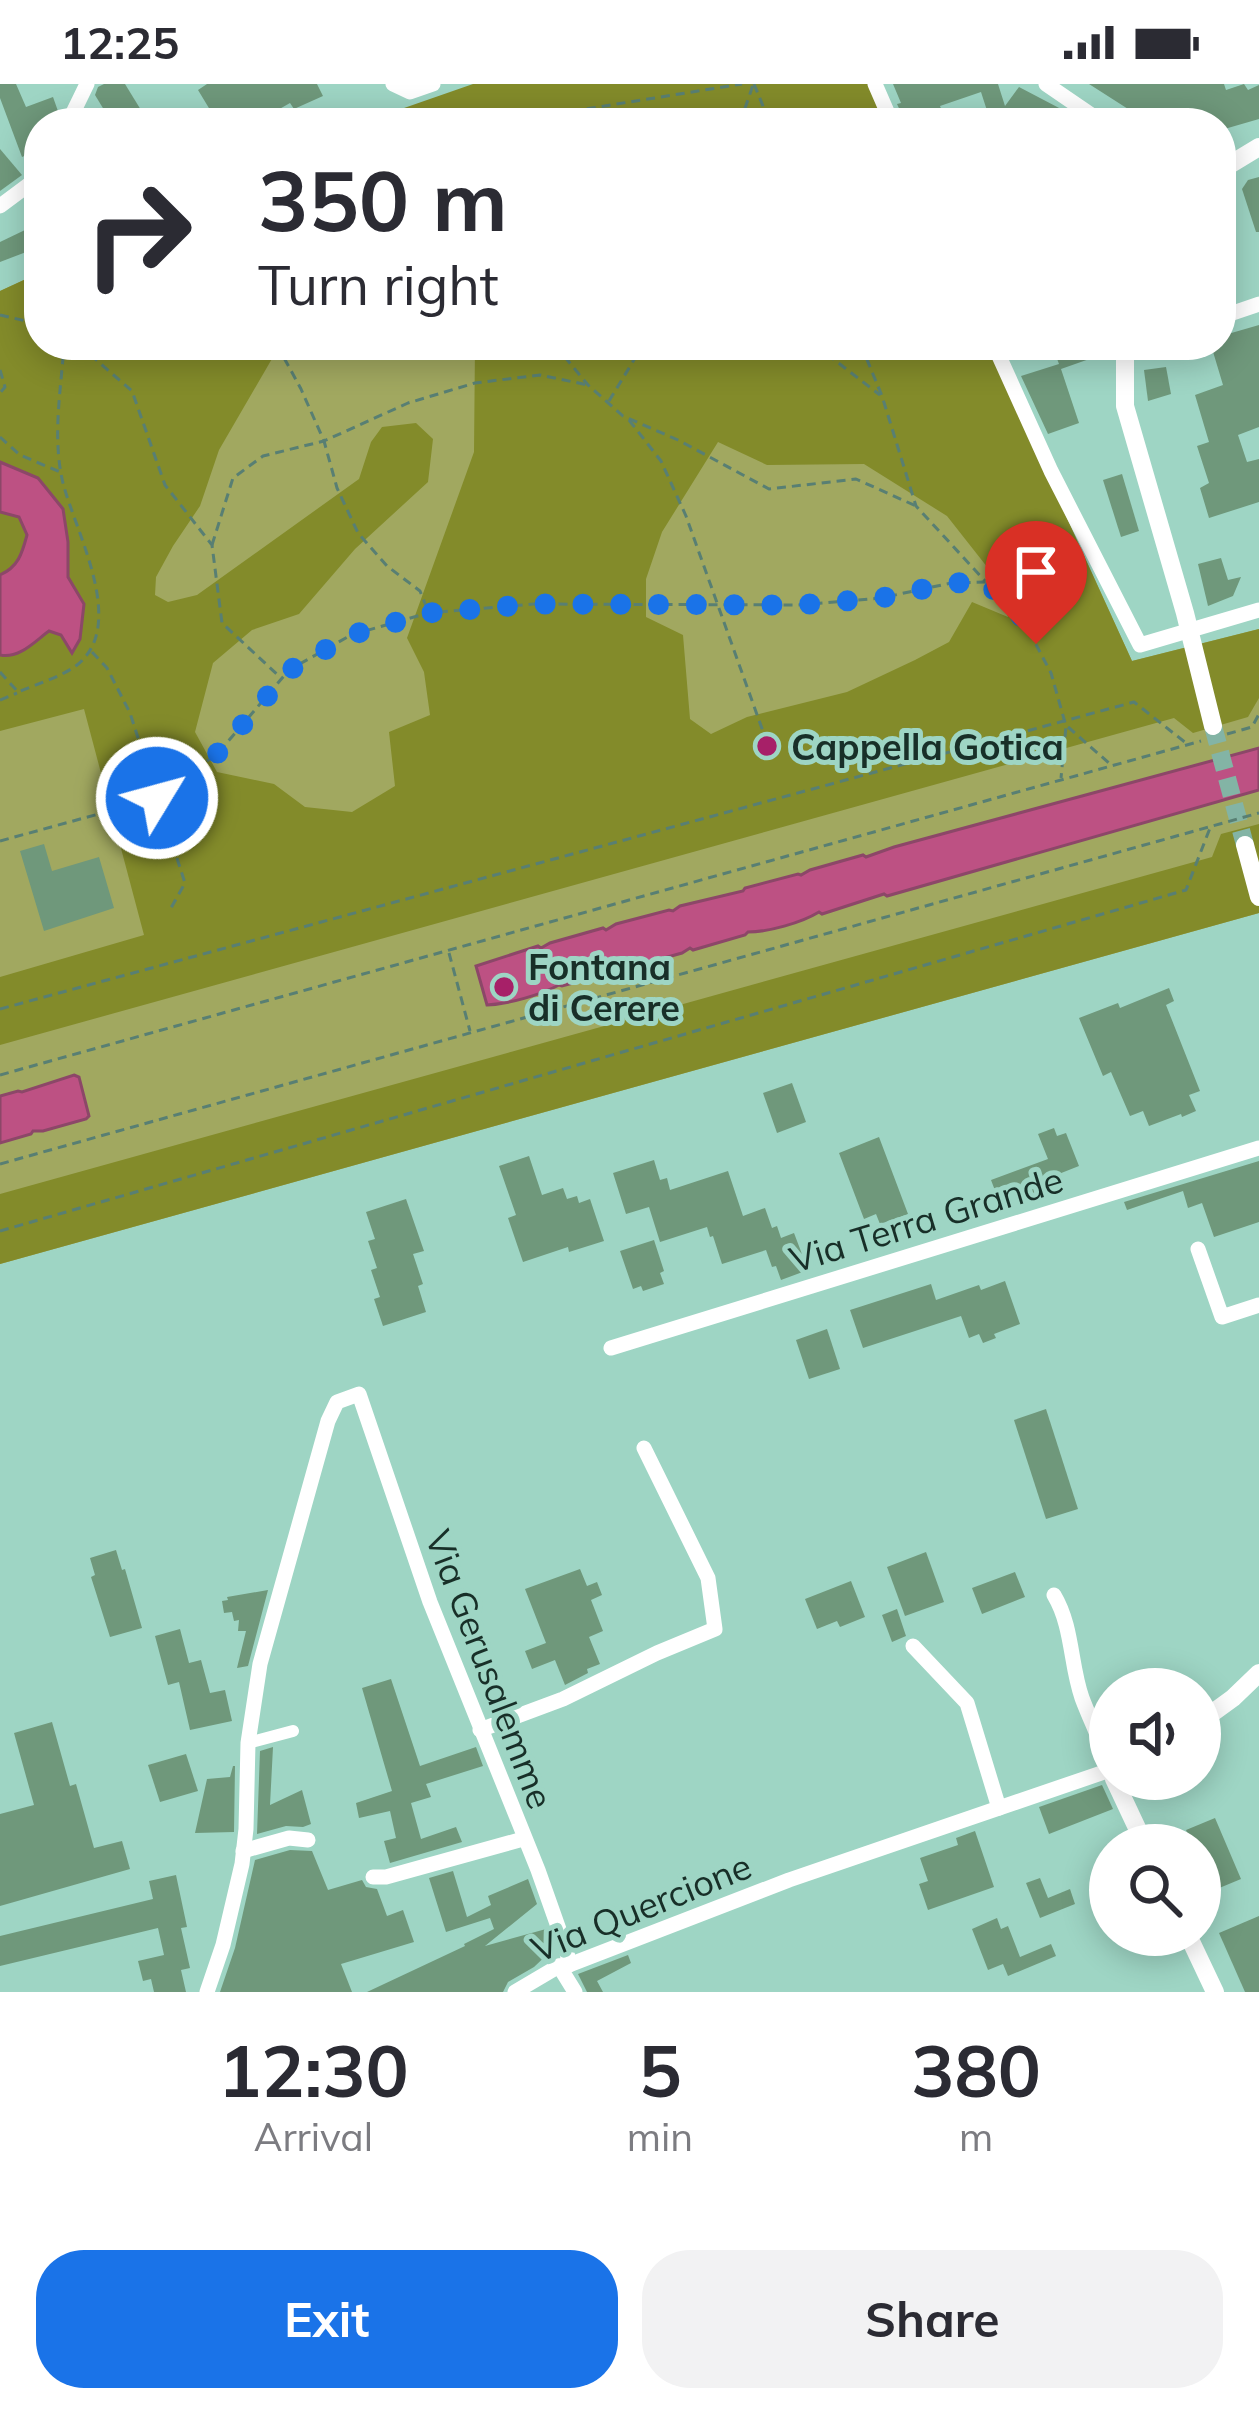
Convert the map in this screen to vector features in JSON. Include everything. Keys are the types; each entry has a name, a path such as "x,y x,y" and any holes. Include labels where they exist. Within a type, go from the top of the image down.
{"street":[{"path":"392,84 410,92 433,84"},
{"path":"1046,84 1081,108"},
{"path":"0,206 24,188"},
{"path":"1001,360 1140,645 1259,610"},
{"path":"1125,360 1125,406 1214,727"},
{"path":"1245,845 1259,897"},
{"name":"Via Terra Grande","path":"611,1348 1259,1148"},
{"path":"1198,1250 1222,1317 1259,1305"},
{"name":"Via Gerusalemme","path":"248,1743 260,1664 328,1421 338,1402 359,1394 422,1581 560,1931 564,1965 575,1992"},
{"path":"480,1730 563,1699 715,1630 708,1578 644,1448"},
{"path":"1054,1595 1064,1611 1089,1713"},
{"path":"913,1646 968,1702 999,1808"},
{"path":"1221,1707 1259,1673"},
{"path":"207,1992 224,1945 243,1851 248,1743 293,1731"},
{"name":"Via Quercione","path":"515,1992 564,1965 790,1880 1089,1780"},
{"path":"243,1851 289,1838 308,1840"},
{"path":"373,1877 523,1838"},
{"path":"1198,1956 1215,1992"}],"path":[{"path":"592,108 742,84"},
{"path":"0,700 74,667 91,651 98,623 92,565 62,472 57,438 63,360"},
{"path":"96,360 132,391 165,484 212,545"},
{"path":"285,360 324,441 337,488 358,533 387,566 420,591 428,613"},
{"path":"567,360 661,461 686,516 765,736"},
{"path":"609,403 634,360"},
{"path":"835,360 882,396"},
{"path":"867,360 916,506"},
{"path":"0,370 5,387 0,393"},
{"path":"282,679 222,623 212,545 233,478 263,456 324,441 408,403 475,383 540,374 588,385"},
{"path":"623,416 769,489 856,479 916,506 1021,616 1051,673 1066,723 1061,780"},
{"path":"0,437 20,454 62,472"},
{"path":"0,841 157,798 219,752 290,670 351,635 428,613 534,604 798,605 986,582"},
{"path":"91,651 107,668 130,712 185,883 171,908"},
{"path":"0,672 18,692"},
{"path":"0,1009 1134,702 1188,744"},
{"path":"0,1075 1252,727 1259,714"},
{"path":"1066,723 1112,766"},
{"path":"0,1163 1259,813"},
{"path":"0,1231 1186,890 1211,826"},
{"path":"448,951 471,1032"}],"green space":[{"path":"473,84 870,84 880,108 404,108"},
{"path":"24,280 24,360 995,360 1132,661 1259,629 1259,913 0,1264 0,291"},
{"path":"24,280 24,360 271,360 219,450 200,506 156,577 155,595 168,602 197,595 359,479 371,442 382,427 416,423 433,439 428,482 355,549 299,614 252,630 213,663 195,732 217,772 274,784 305,807 352,812 395,786 389,732 430,715 424,672 407,638 474,452 475,360 995,360 1132,661 1259,629 1259,698 1248,717 1193,733 1174,718 0,1045 0,977 144,935 84,709 0,731 0,655 20,652 48,631 61,635 72,652 80,639 84,604 68,577 68,542 38,478 0,462 0,291","holes":["718,442 767,465 864,464 947,516 995,577 1008,617 972,602 949,642 915,660 847,692 747,717 711,734 690,719 683,635 646,617 646,579 662,532"]},
{"path":"0,512 19,517 27,535 18,559 0,575"},
{"path":"1259,824 1259,913 0,1264 0,1194 1212,857 1221,834"}],"shaded area":[{"path":"0,462 38,478 63,509 68,577 84,604 80,639 72,653 61,635 49,631 20,652 0,655 0,575 18,559 27,535 19,517 0,512"},
{"path":"1259,748 1259,790 487,1005 476,966"},
{"path":"79,1077 86,1119 0,1143 0,1096"}],"building":[{"path":"0,84 16,84 26,107 53,97 57,108 24,108 22,157 0,98"},
{"path":"125,84 140,108 103,108 95,95 98,87"},
{"path":"207,84 317,84 323,96 296,108 290,103 281,108 209,108 198,90"},
{"path":"893,84 998,84 1005,106 1019,87 1059,108 986,108 981,92 941,108 899,108"},
{"path":"1089,84 1224,84 1226,90 1259,85 1259,119 1236,126 1236,108 1127,108"},
{"path":"0,149 22,175 0,191"},
{"path":"1259,177 1256,232 1242,189 1248,180"},
{"path":"24,230 24,253 0,262 0,242"},
{"path":"1259,325 1259,427 1238,435 1247,462 1259,459 1259,502 1209,518 1200,488 1209,483 1197,446 1209,442 1195,395 1223,385 1216,360 1236,360 1236,332"},
{"path":"1058,360 1086,360 1061,369 1079,423 1048,434 1021,376 1059,364"},
{"path":"1166,367 1171,394 1148,401 1144,370"},
{"path":"1122,474 1139,531 1121,537 1103,480"},
{"path":"1221,558 1228,580 1241,577 1233,596 1208,606 1198,564"},
{"path":"44,844 52,871 99,857 114,908 44,931 20,851"},
{"path":"1169,988 1174,1001 1166,1005 1200,1091 1189,1095 1196,1111 1149,1126 1143,1111 1130,1116 1111,1072 1103,1076 1079,1018"},
{"path":"792,1083 806,1122 777,1133 763,1093"},
{"path":"1054,1128 1057,1136 1066,1133 1079,1166 1041,1181 1046,1194 1009,1207 1006,1198 999,1201 991,1180 1048,1159 1038,1134"},
{"path":"879,1137 908,1214 880,1224 876,1214 864,1219 839,1153"},
{"path":"529,1156 542,1195 563,1188 567,1199 577,1196 579,1203 590,1199 604,1241 523,1262 508,1218 516,1215 499,1166"},
{"path":"654,1160 660,1180 667,1178 670,1190 728,1171 743,1216 765,1208 781,1238 794,1233 808,1270 781,1280 766,1250 722,1264 707,1227 660,1242 649,1207 626,1214 613,1173"},
{"path":"1259,1161 1259,1222 1214,1237 1202,1203 1188,1208 1183,1191 1127,1210 1124,1202"},
{"path":"406,1199 424,1251 413,1254 426,1312 383,1326 371,1270 377,1268 368,1241 375,1239 366,1212"},
{"path":"654,1240 664,1284 633,1289 620,1251"},
{"path":"1005,1281 1020,1324 983,1343 979,1334 969,1338 961,1316 863,1348 850,1310 931,1284 936,1300"},
{"path":"827,1329 840,1369 809,1379 796,1340"},
{"path":"1046,1409 1078,1509 1046,1519 1014,1420"},
{"path":"116,1550 142,1628 110,1637 91,1577 95,1575 90,1558"},
{"path":"926,1552 944,1602 905,1616 887,1567"},
{"path":"580,1569 587,1586 597,1582 602,1595 591,1600 603,1631 589,1637 600,1664 565,1685 555,1660 532,1669 525,1651 546,1643 525,1589"},
{"path":"1015,1572 1025,1597 982,1614 972,1588"},
{"path":"851,1581 865,1617 840,1627 837,1621 817,1629 805,1599"},
{"path":"268,1590 248,1666 237,1668 246,1631 238,1631 239,1620 234,1621 232,1612 224,1613 222,1601"},
{"path":"897,1609 906,1636 892,1642 882,1615"},
{"path":"180,1629 189,1663 201,1660 210,1693 225,1690 232,1721 190,1730 179,1682 168,1685 155,1636"},
{"path":"391,1679 420,1766 476,1747 483,1766 426,1784 431,1797 411,1803 421,1839 456,1827 462,1842 390,1863 384,1841 396,1838 390,1811 359,1818 356,1803 392,1791 362,1688"},
{"path":"52,1722 94,1848 122,1841 130,1869 0,1906 0,1814 34,1805 14,1733"},
{"path":"273,1747 270,1805 302,1790 311,1824 257,1834 260,1751"},
{"path":"186,1754 198,1791 160,1802 148,1765"},
{"path":"233,1766 234,1832 195,1833 207,1779 230,1777"},
{"path":"1089,1790 1089,1800 1109,1800 1113,1809 1049,1834 1039,1807"},
{"path":"975,1831 994,1887 928,1910 919,1884 928,1881 920,1858 958,1845 956,1838"},
{"path":"1221,1832 1241,1879 1221,1887"},
{"path":"290,1850 312,1851 328,1890 362,1880 366,1887 377,1889 387,1916 403,1910 414,1942 341,1964 352,1992 220,1992 255,1860"},
{"path":"453,1871 467,1917 491,1905 488,1896 528,1879 537,1904 485,1946 546,1929 553,1949 508,1982 503,1992 367,1992 494,1929 490,1918 446,1932 429,1878"},
{"path":"176,1875 187,1927 181,1928 190,1968 181,1970 186,1992 154,1992 151,1979 143,1981 138,1961 164,1955 158,1928 0,1966 0,1936 153,1899 149,1881"},
{"path":"1040,1878 1048,1898 1070,1889 1075,1904 1040,1918 1026,1883"},
{"path":"1259,1916 1259,1992 1245,1992 1221,1932"},
{"path":"997,1918 1001,1929 1008,1926 1020,1957 1051,1944 1056,1956 1008,1976 1003,1964 988,1970 972,1929"},
{"path":"628,1955 631,1963 597,1981 603,1992 587,1992 578,1974"}],"tunnel":[{"path":"1213,726 1245,845"}],"place":[{"name":"Cappella Gotica","path":"767,746"},
{"name":"Fontana di Cerere","path":"504,987"}],"route":[{"path":"157,798 219,752 290,670 351,635 428,613 534,604 798,605 986,582 1021,616 1036,644"}]}
